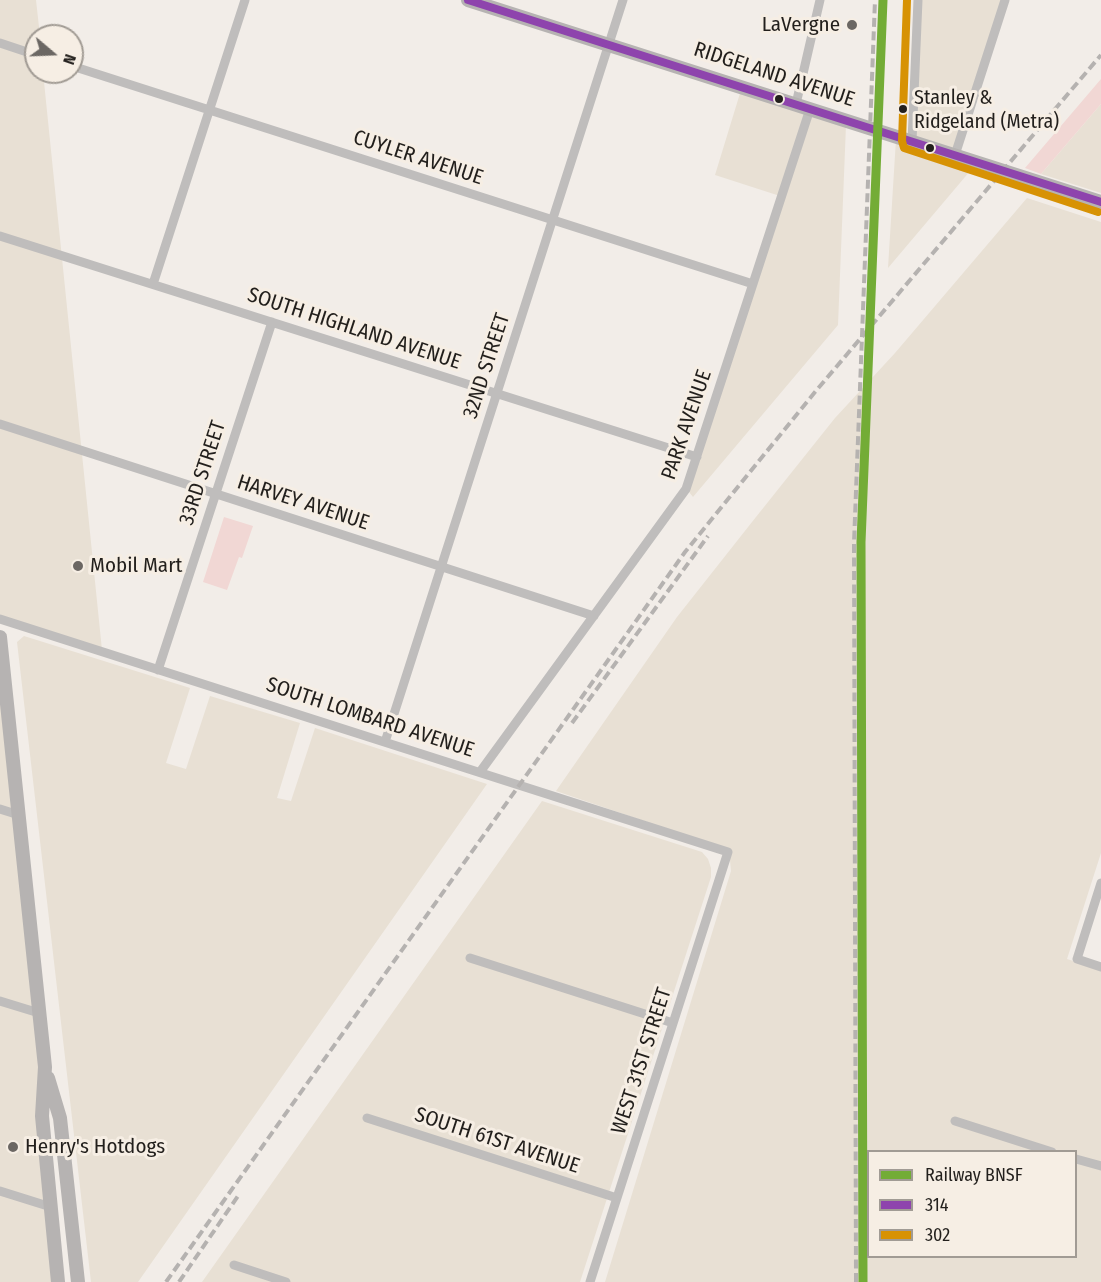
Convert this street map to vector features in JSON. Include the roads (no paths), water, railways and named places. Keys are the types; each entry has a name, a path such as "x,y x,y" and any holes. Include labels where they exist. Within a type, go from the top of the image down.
{"main road":[{"name":"RIDGELAND AVENUE","path":"468,0 1101,202"},
{"path":"0,637 45,1067 42,1116 58,1282"},
{"path":"45,1067 60,1118 78,1282"}],"street":[{"path":"153,284 244,0"},
{"name":"32ND STREET","path":"385,742 623,0"},
{"path":"796,104 820,0"},
{"path":"912,141 918,0"},
{"path":"955,155 1005,0"},
{"path":"0,44 24,51"},
{"name":"CUYLER AVENUE","path":"84,70 753,284"},
{"name":"PARK AVENUE","path":"480,772 686,489 810,109"},
{"name":"SOUTH HIGHLAND AVENUE","path":"0,236 697,457"},
{"name":"33RD STREET","path":"158,670 272,322"},
{"name":"HARVEY AVENUE","path":"0,424 594,616"},
{"name":"SOUTH LOMBARD AVENUE","path":"0,619 728,852"},
{"path":"0,809 19,815"},
{"name":"WEST 31ST STREET","path":"590,1282 728,852"},
{"path":"1101,883 1077,959 1101,967"},
{"path":"470,958 673,1023"},
{"path":"0,1001 39,1013"},
{"name":"SOUTH 61ST AVENUE","path":"368,1118 617,1198"},
{"path":"955,1121 1046,1150"},
{"path":"1077,1159 1101,1166"},
{"path":"0,1191 51,1207"},
{"path":"234,1265 286,1282"}],"railway":[{"path":"856,1282 854,543 875,0"},
{"path":"166,1282 685,552 815,392 1101,55"},
{"path":"572,723 708,536"},
{"path":"179,1282 238,1196"}],"rail line":[{"name":"BNSF","path":"863,1282 861,542 883,0"}],"place":[{"name":"LaVergne","path":"852,25"},
{"name":"Stanley & Ridgeland (Metra)","path":"903,109"},
{"name":"Mobil Mart","path":"78,566"},
{"name":"Henry's Hotdogs","path":"13,1147"}]}
